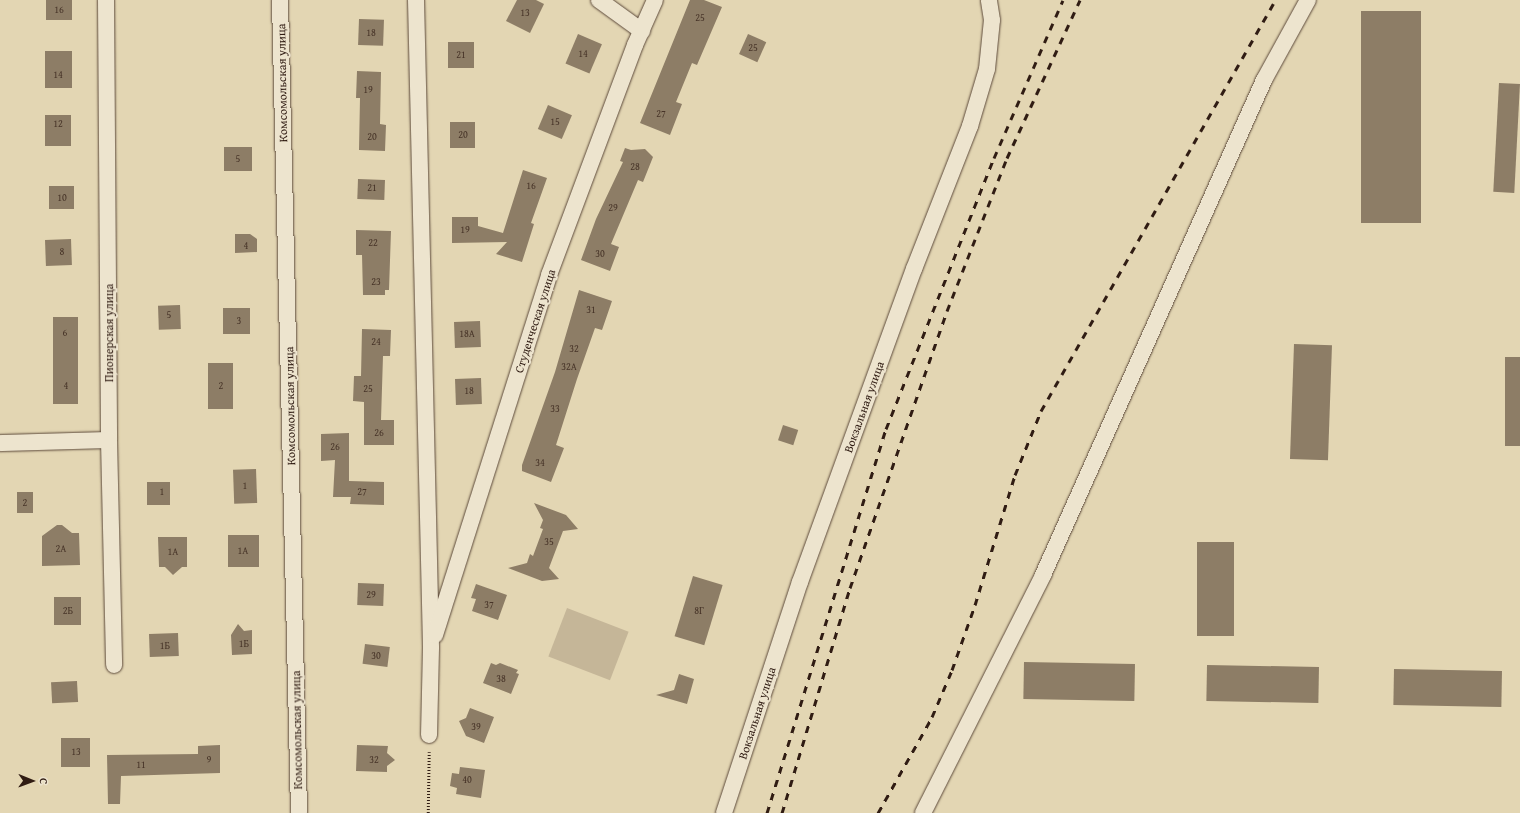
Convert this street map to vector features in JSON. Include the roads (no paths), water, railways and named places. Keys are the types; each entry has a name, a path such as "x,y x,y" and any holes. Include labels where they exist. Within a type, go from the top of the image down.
{"street":[{"name":"Пионерская улица","path":"106,0 109,440 114,665"},
{"name":"Комсомольская улица","path":"280,0 299,813"},
{"path":"416,0 431,648 429,735"},
{"path":"599,0 642,31"},
{"name":"Студенческая улица","path":"431,648 549,276 655,0"},
{"name":"Вокзальная улица","path":"724,813 800,582 914,269 970,126 987,69 992,20 989,0"},
{"path":"923,813 1044,575 1264,80 1308,0"},
{"path":"0,443 109,440"}],"railway":[{"path":"767,813 886,429 994,158 1063,0"},
{"path":"782,813 850,588 947,311 1007,158 1080,0"},
{"path":"878,813 932,717 952,670 975,605 1015,475 1041,411 1275,0"}]}
